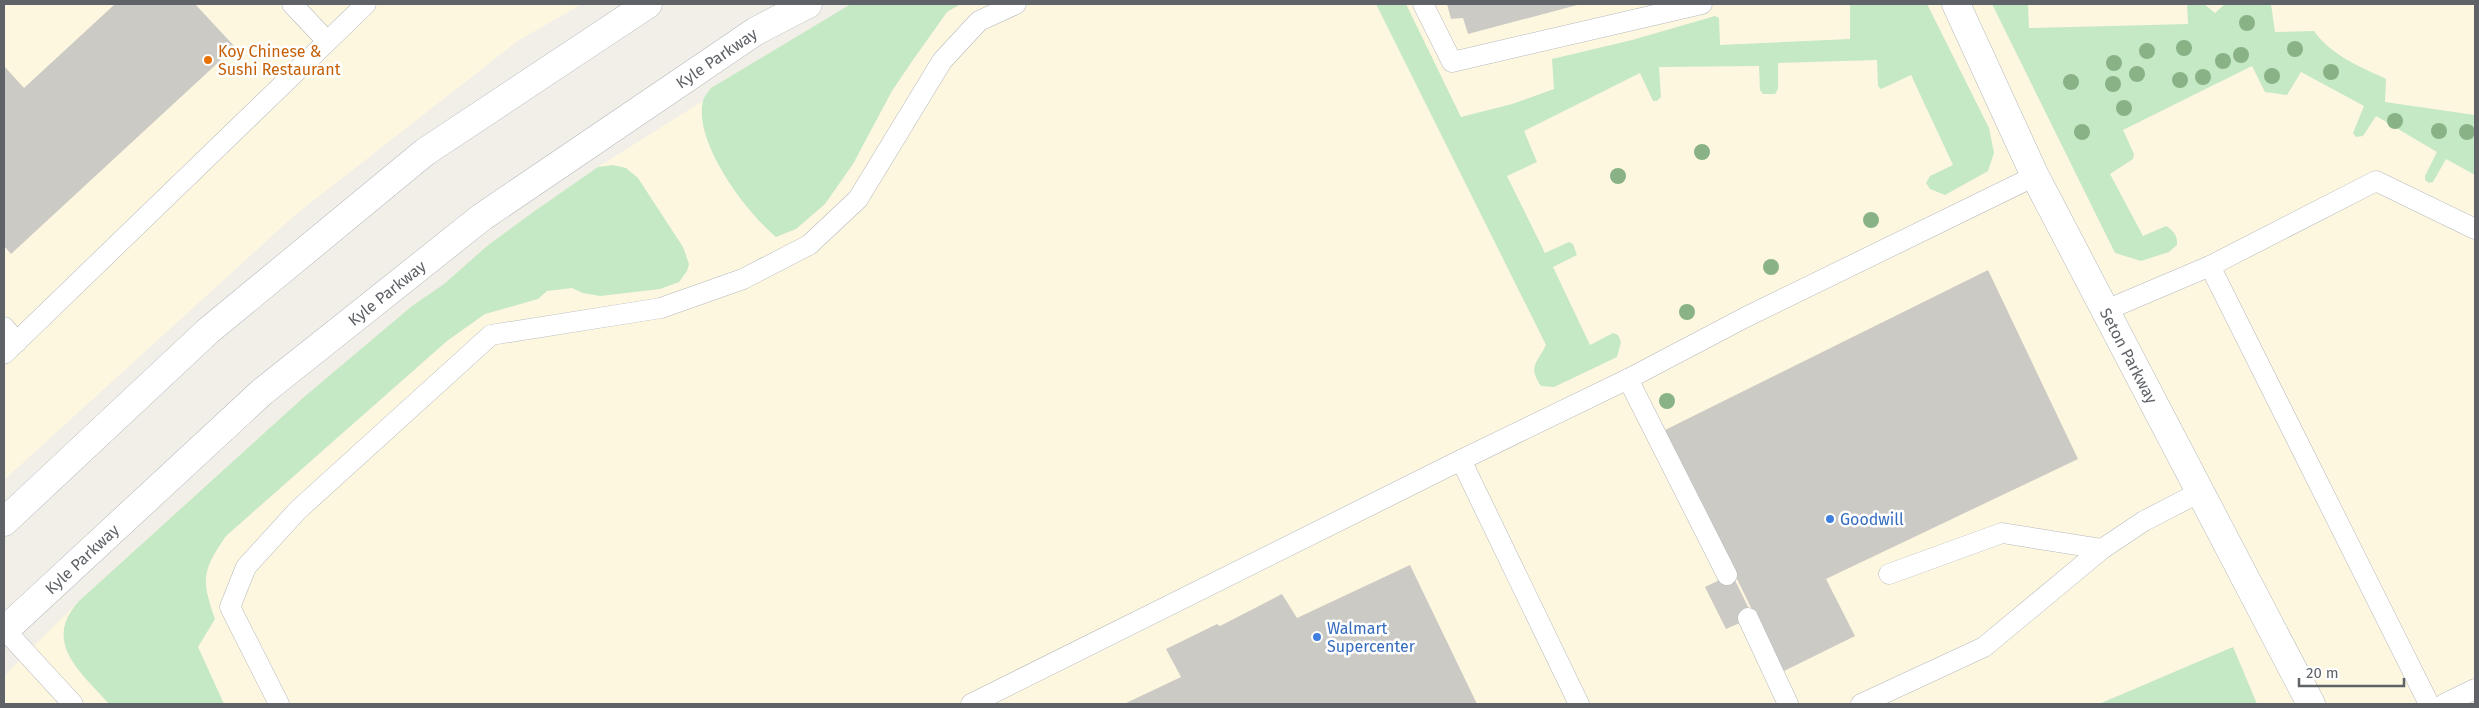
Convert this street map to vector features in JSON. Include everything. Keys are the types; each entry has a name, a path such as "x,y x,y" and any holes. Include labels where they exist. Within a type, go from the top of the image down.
{"street":[{"path":"4,522 208,331 425,152 648,4"},
{"name":"Kyle Parkway","path":"4,631 262,392 482,216 756,31 808,4"},
{"name":"Seton Parkway","path":"1956,4 2035,176 2311,704"}],"lane":[{"path":"292,4 327,41"},
{"path":"8,341 366,4"},
{"path":"278,704 230,607 246,567 298,510 491,335 660,308 743,279 809,245 858,199 942,61 979,21 1016,4"},
{"path":"1423,4 1452,62 1702,4"},
{"path":"971,704 1628,379 1746,317 2035,176"},
{"path":"2104,311 2210,266 2376,181 2475,229"},
{"path":"2210,266 2429,704"},
{"path":"1628,379 1727,575"},
{"path":"1461,460 1579,704"},
{"path":"1861,704 1984,647 2102,549 2144,521 2200,492"},
{"path":"1890,574 2002,533 2102,549"},
{"path":"1748,618 1788,704"},
{"path":"4,631 73,704"},
{"path":"2444,704 2475,689"}],"shaded area":[{"path":"4,4 582,4 519,40 295,215 4,480"},
{"path":"853,4 2475,4 2475,704 2257,704 2233,647 2099,704 4,704 4,676 79,601 304,397 412,306 444,284 487,246 536,210 598,167 703,101 711,88"}],"green space":[{"path":"851,4 961,4 947,12 913,60 892,91 853,164 825,204 796,229 776,237 751,211 724,175 706,136 702,118 703,101 711,88"},
{"path":"1376,4 1406,4 1461,117 1512,104 1554,89 1552,59 1632,40 1715,16 1719,18 1720,45 1850,39 1850,4 1927,4 1989,128 1994,153 1988,171 1945,195 1930,189 1926,183 1930,176 1953,165 1911,75 1881,89 1878,86 1877,60 1778,63 1778,89 1775,94 1763,94 1760,90 1759,66 1659,67 1661,97 1657,101 1653,101 1640,73 1524,131 1537,162 1507,176 1545,253 1569,242 1573,244 1577,255 1553,267 1590,345 1613,333 1618,335 1621,342 1617,357 1554,387 1541,386 1534,370 1546,345"},
{"path":"1992,4 2028,4 2029,28 2188,24 2187,4 2204,4 2215,13 2225,4 2271,4 2275,32 2314,31 2321,40 2338,54 2386,79 2385,102 2475,115 2475,175 2446,159 2433,182 2429,183 2425,180 2425,176 2437,152 2376,116 2363,136 2356,137 2353,133 2364,106 2301,72 2287,95 2265,92 2252,66 2123,130 2134,154 2133,159 2110,174 2143,236 2166,226 2171,229 2177,239 2177,245 2169,252 2141,261 2115,253"},
{"path":"613,165 626,168 638,178 683,247 689,264 687,271 679,282 660,289 600,296 583,293 572,288 547,291 538,299 485,314 447,341 226,536 218,548 208,567 206,576 207,594 215,619 198,647 224,704 109,704 78,669 70,657 65,644 64,630 68,616 79,601 304,397 412,306 444,284 487,246 536,210 598,167"},
{"path":"2233,647 2257,704 2099,704"}],"building":[{"path":"115,4 195,4 235,47 11,254 4,246 4,66 24,88"},
{"path":"1447,4 1581,4 1468,34 1463,18 1451,19"},
{"name":"Goodwill","path":"1988,270 2078,459 1826,579 1855,636 1782,672 1665,430"},
{"name":"Walmart Supercenter","path":"1410,565 1477,704 1124,704 1181,677 1166,649 1217,624 1220,626 1282,594 1297,618"},
{"path":"1732,574 1753,617 1726,629 1705,587"}],"place":[{"name":"Koy Chinese & Sushi Restaurant","path":"208,60"},
{"name":"Goodwill","path":"1830,519"},
{"name":"Walmart Supercenter","path":"1317,637"}]}
